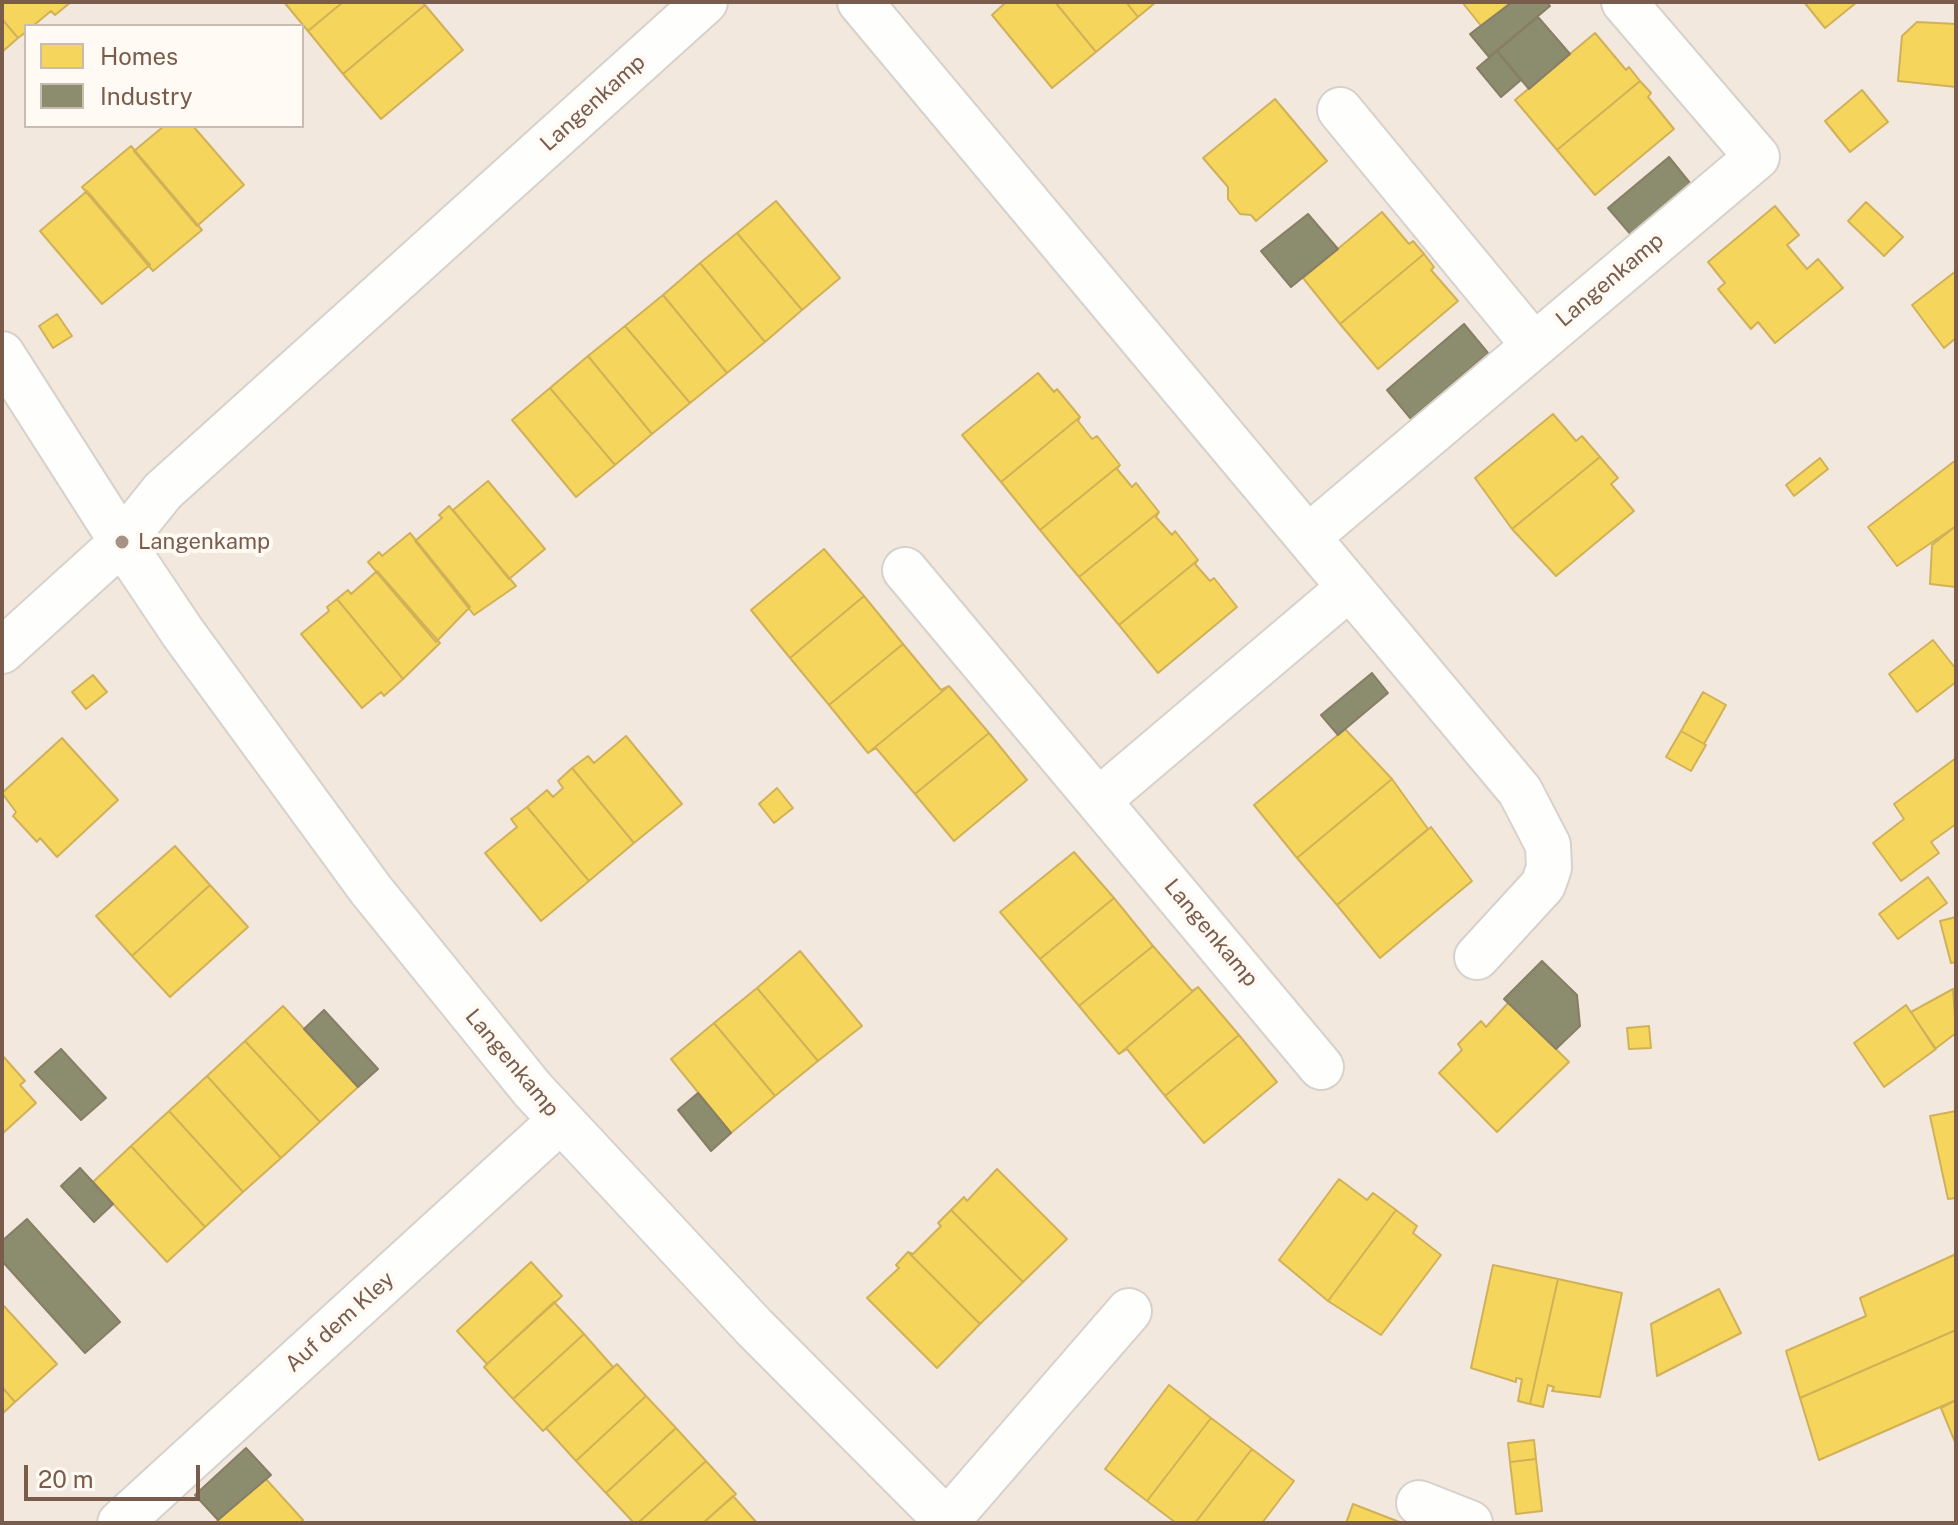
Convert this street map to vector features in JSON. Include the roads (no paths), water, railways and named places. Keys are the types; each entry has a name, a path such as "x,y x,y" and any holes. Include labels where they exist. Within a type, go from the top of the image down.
{"street":[{"name":"Langenkamp","path":"705,2 163,491 122,542 183,633 364,881 560,1121 754,1327 948,1522 1129,1311"},
{"path":"860,2 1520,791 1548,845 1549,868 1543,885 1477,957"},
{"name":"Langenkamp","path":"1308,537 1757,157 1624,2"},
{"path":"1340,110 1533,344"},
{"path":"2,354 122,542 2,651"},
{"name":"Langenkamp","path":"905,570 1100,799 1321,1067"},
{"path":"1100,799 1349,588"},
{"name":"Auf dem Kley","path":"120,1523 560,1121"},
{"path":"1419,1503 1470,1523"}],"place":[{"name":"Langenkamp","path":"122,542"}]}
